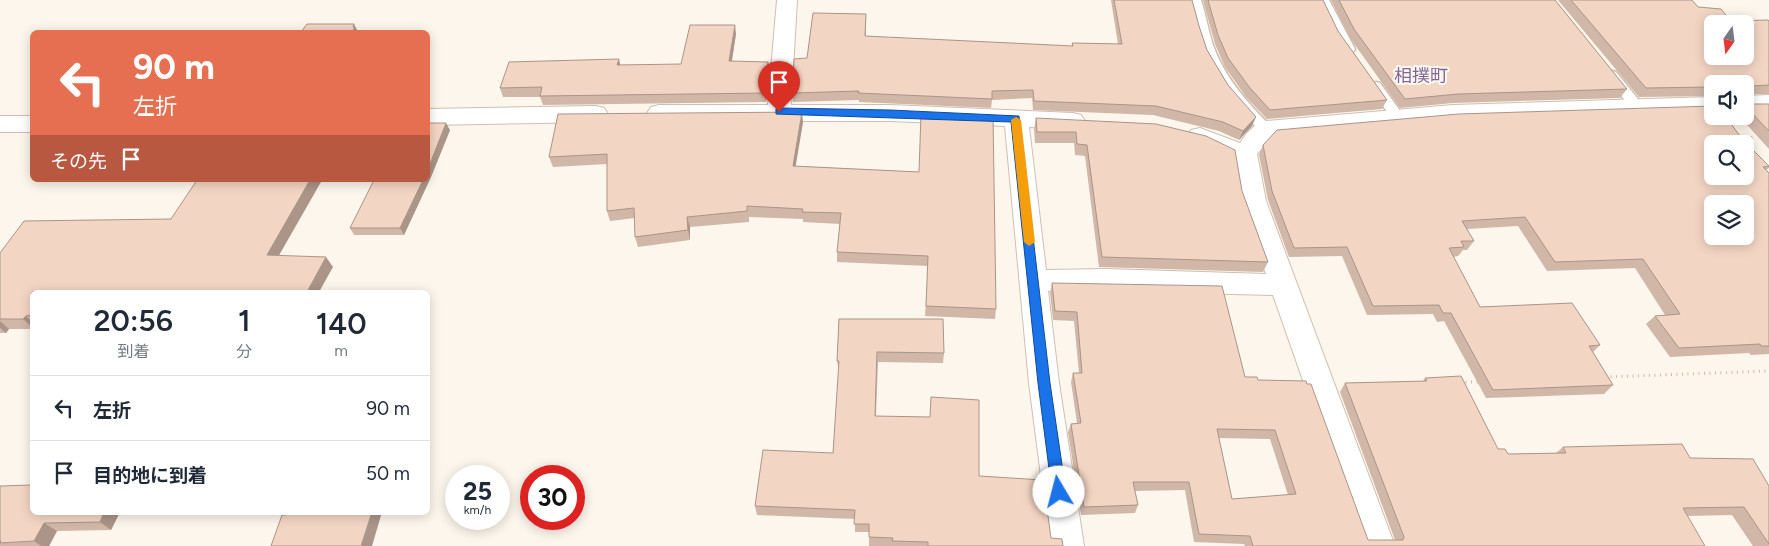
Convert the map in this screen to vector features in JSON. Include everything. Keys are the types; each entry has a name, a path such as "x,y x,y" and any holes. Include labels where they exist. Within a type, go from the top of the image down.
{"street":[{"path":"779,112 787,0"},
{"path":"1754,104 1769,104"},
{"path":"1378,546 1253,201 1245,154 1257,136 1266,129 1452,113 1704,105"},
{"path":"430,117 779,112 890,113 1095,122"},
{"path":"1016,119 1044,383 1067,546"},
{"path":"0,124 30,124"},
{"path":"1176,130 1210,139 1245,154"},
{"path":"1034,281 1106,280 1283,285"}],"lane":[{"path":"1195,0 1208,48 1224,76 1256,120 1266,129"},
{"path":"1323,0 1342,39 1359,63"},
{"path":"1603,64 1638,107"},
{"path":"1370,78 1398,118"}],"path":[{"path":"1599,377 1769,371"},
{"path":"1459,382 1489,381"}],"building":[{"path":"1114,0 1192,0 1207,50 1228,85 1256,117 1243,131 1223,122 1156,106 1034,101 1033,90 992,91 992,99 858,93 859,91 792,93 794,59 807,58 813,13 866,14 865,36 1073,46 1072,43 1122,44"},
{"path":"1208,0 1323,0 1338,31 1387,100 1270,110 1250,88 1228,58 1218,35"},
{"path":"1339,0 1555,0 1627,89 1458,94 1405,99 1354,29"},
{"path":"1571,0 1692,0 1698,7 1721,9 1726,15 1704,15 1704,65 1754,65 1754,20 1768,20 1769,85 1754,86 1754,75 1704,75 1704,87 1646,88"},
{"path":"307,24 354,24 353,27 355,27 353,30 302,30"},
{"path":"690,25 735,25 729,61 768,62 765,93 540,96 542,87 500,88 509,62 619,59 617,65 681,64"},
{"path":"1754,104 1769,104 1769,131 1754,115"},
{"path":"1704,106 1704,125 1732,125 1739,135 1704,135 1704,185 1754,185 1754,151 1769,166 1763,167 1769,173 1769,346 1761,346 1760,344 1679,348 1655,316 1680,314 1643,259 1555,262 1525,217 1462,221 1474,241 1461,241 1464,247 1449,248 1480,307 1572,303 1600,345 1589,346 1613,385 1493,390 1451,313 1443,313 1439,305 1373,306 1347,247 1294,248 1272,191 1263,145 1277,130 1459,114"},
{"path":"802,112 793,166 919,172 921,114 993,117 996,309 926,306 928,256 837,252 841,213 802,212 803,209 747,206 747,211 687,217 688,230 635,237 634,208 607,211 607,154 549,157 558,114"},
{"path":"1036,118 1156,124 1206,136 1235,150 1242,191 1268,262 1102,257 1087,145 1077,144 1076,132 1037,132"},
{"path":"430,123 446,123 430,164"},
{"path":"196,182 309,182 267,255 326,257 308,290 30,290 30,315 23,319 0,319 0,253 24,221 171,219"},
{"path":"373,182 422,182 400,228 350,228"},
{"path":"1052,283 1222,286 1245,377 1257,377 1258,380 1306,381 1307,384 1311,384 1368,540 1403,540 1404,537 1345,383 1427,381 1425,378 1461,376 1498,449 1505,449 1508,454 1566,453 1563,447 1682,444 1690,458 1753,459 1769,486 1769,544 1744,507 1683,508 1705,546 1253,546 1250,536 1199,534 1189,482 1133,482 1138,505 1084,507 1071,424 1081,423 1073,373 1082,373 1077,312 1055,311","holes":["1217,429 1275,430 1296,494 1232,499"]},
{"path":"839,319 943,319 944,353 877,352 875,416 930,417 931,397 979,400 979,476 1043,480 1051,538 1062,539 1063,546 928,546 928,542 892,541 893,538 869,537 869,524 854,524 855,510 755,506 763,450 833,453 839,361 837,361"},
{"path":"30,485 30,515 103,515 100,522 44,523 34,541 0,543 0,486"},
{"path":"282,515 371,515 361,546 271,546"}],"slow traffic":[{"path":"1016,120 1029,242"}],"district":[{"name":"相撲町","path":"1421,76"}],"route":[{"path":"779,112 890,113 1016,119 1044,383 1059,492"}]}
